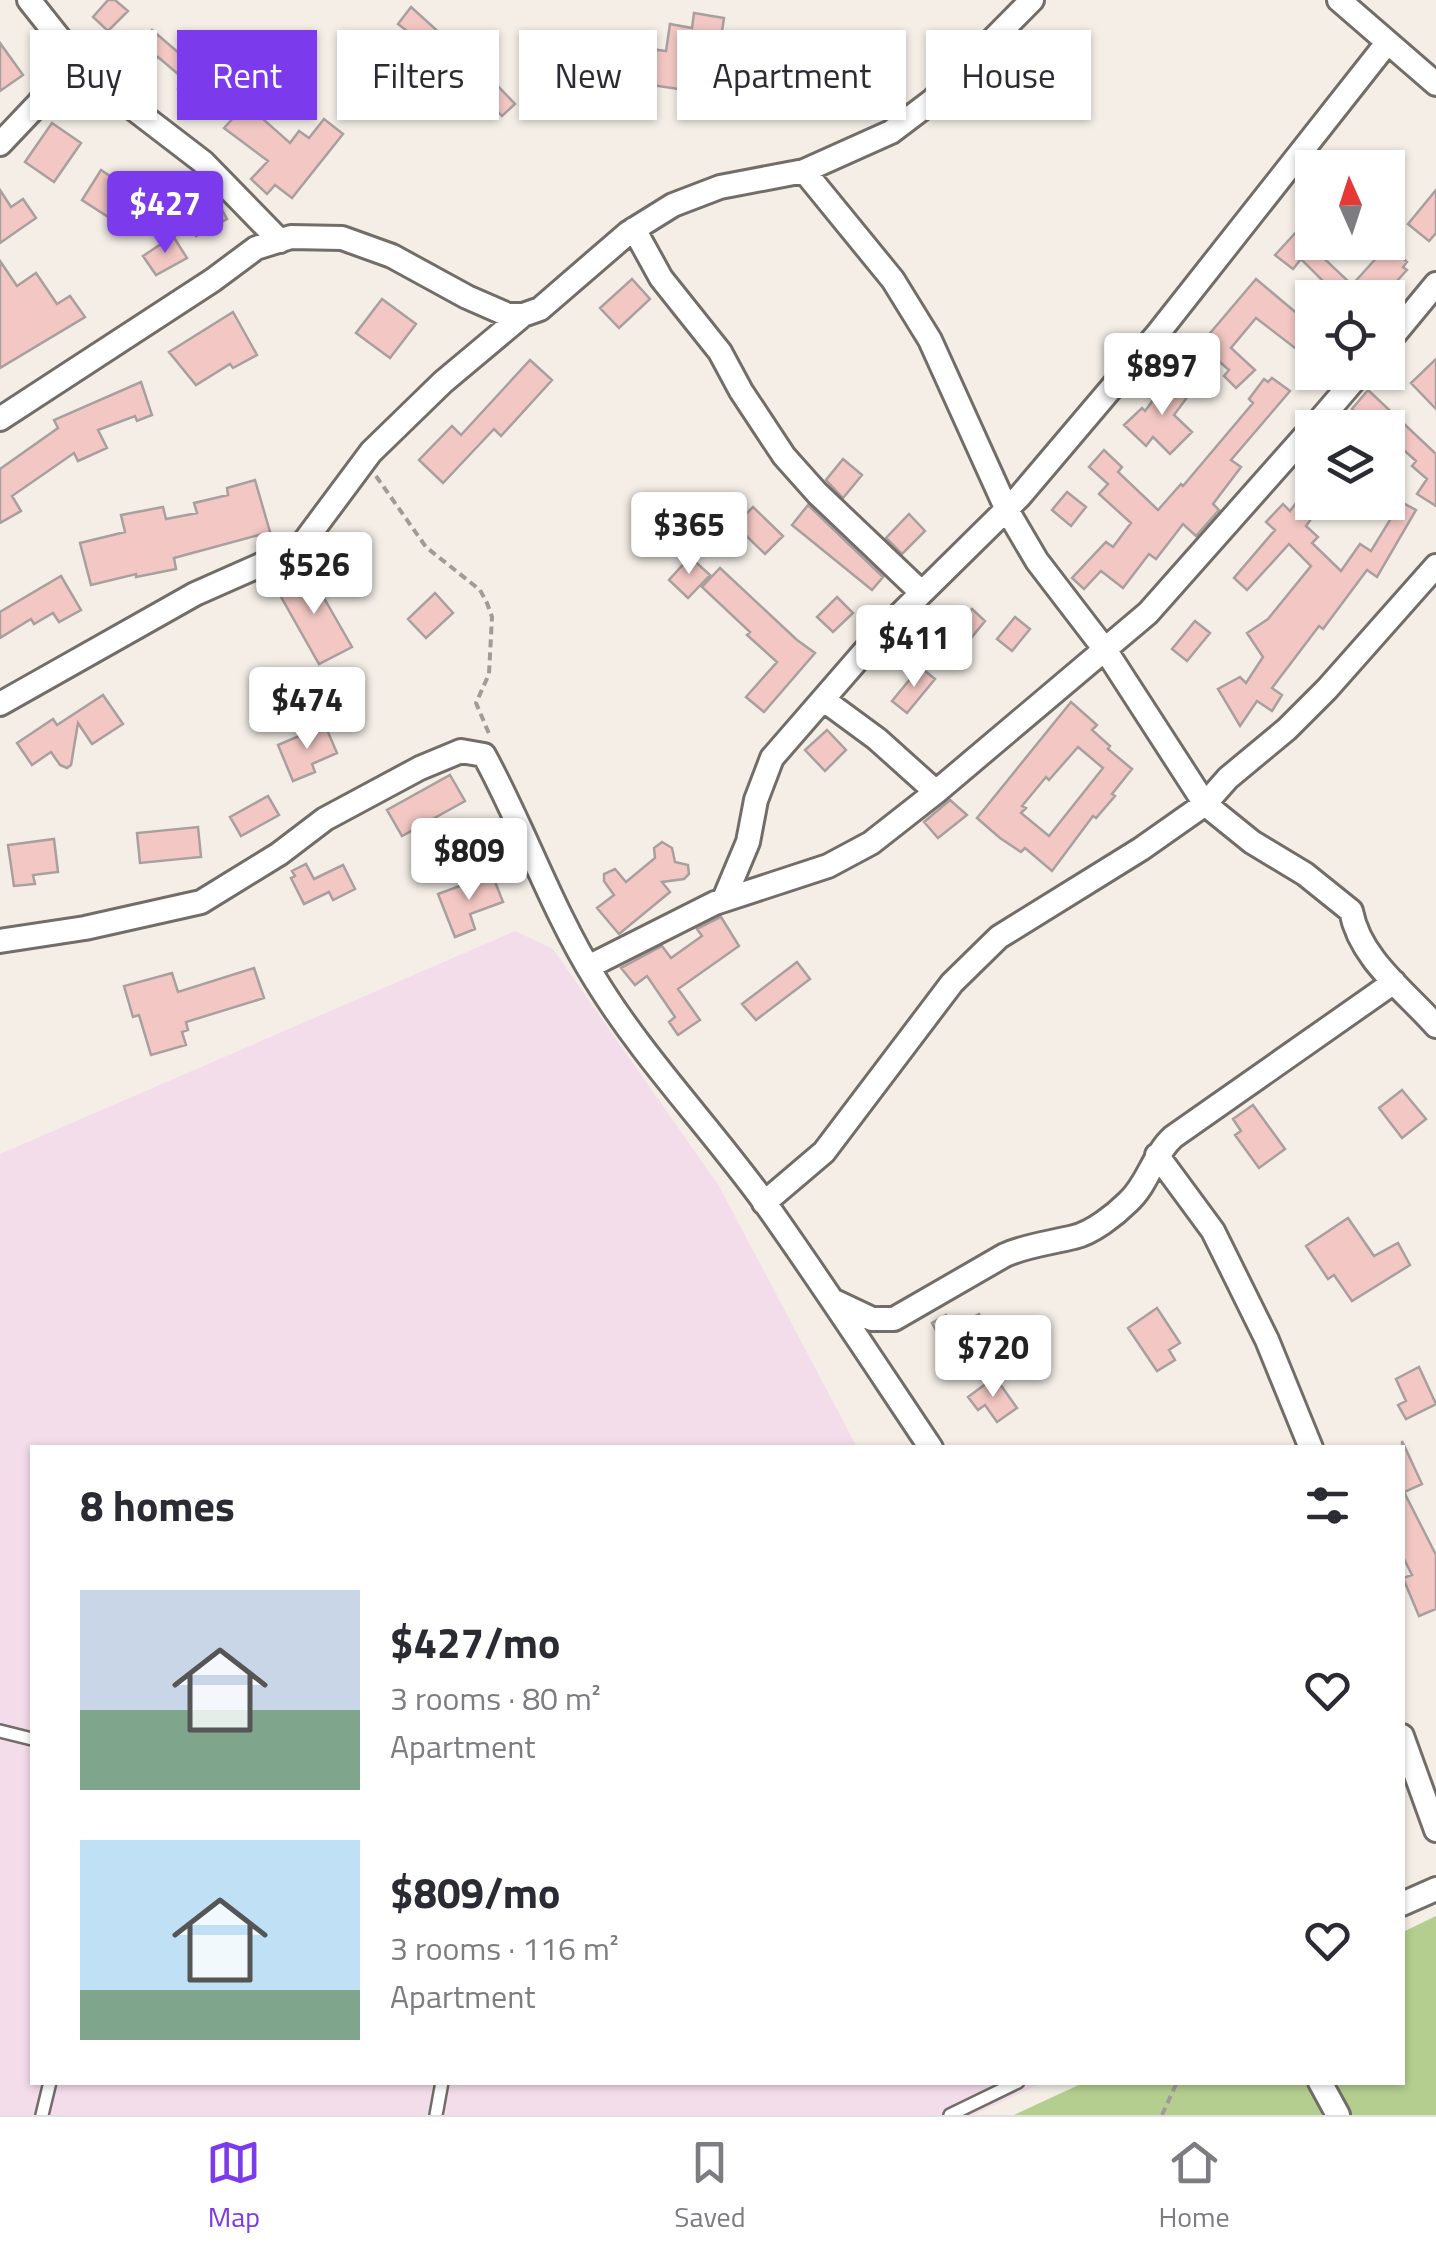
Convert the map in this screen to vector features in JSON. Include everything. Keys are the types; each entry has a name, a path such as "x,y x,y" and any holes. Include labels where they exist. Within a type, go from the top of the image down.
{"street":[{"path":"29,0 53,30"},
{"path":"0,704 194,594 296,548 310,536 364,461 424,399 523,315 564,290 634,229 673,205 720,187 804,171 892,132 932,101 1032,0"},
{"path":"1339,0 1364,9 1387,43 1436,84"},
{"path":"724,899 748,842 760,788 772,758 920,592 1007,510 1159,332 1387,43"},
{"path":"0,144 30,112"},
{"path":"149,120 204,162 280,241"},
{"path":"804,171 893,280 930,340 1007,510 1059,594 1106,651 1205,804 1252,842 1305,874 1352,911 1353,922 1372,959 1436,1026"},
{"path":"634,229 676,300 720,352 777,447 817,493 920,592"},
{"path":"0,419 256,248 291,238 342,238 392,256 508,315 523,315"},
{"path":"1405,321 1436,284"},
{"path":"1329,410 1346,390"},
{"path":"588,967 724,899 806,874 854,853 936,792 1148,613 1295,448"},
{"path":"764,1203 824,1152 976,958 1000,937 1205,804 1228,778 1287,729 1326,689 1436,566"},
{"path":"824,700 877,739 936,792"},
{"path":"0,941 85,928 201,902 279,854 325,818 420,768 469,750 484,755 588,967 632,1034 764,1203 930,1445"},
{"path":"831,1300 872,1319 894,1320 1005,1255 1090,1231 1129,1202 1157,1155 1173,1137 1394,982"},
{"path":"1157,1155 1213,1231 1267,1340 1310,1445"},
{"path":"1405,1744 1436,1830"},
{"path":"1405,1903 1436,1889"},
{"path":"1322,2085 1338,2115"}],"lane":[{"path":"0,1731 30,1738"},
{"path":"42,2115 49,2085"},
{"path":"436,2115 441,2085"},
{"path":"950,2115 1012,2085"}],"path":[{"path":"364,461 426,547 480,590 487,603 492,618 490,674 476,703 490,733 488,763"},
{"path":"1162,2115 1177,2085"}],"shaded area":[{"path":"515,931 553,949 719,1186 856,1445 30,1445 30,2085 1038,2085 974,2115 0,2115 0,1154"}],"green space":[{"path":"1436,1916 1436,2115 1014,2115 1079,2085 1405,2085 1405,1931"}],"building":[{"path":"108,0 115,0 128,11 109,30 93,17"},
{"path":"411,7 436,30 406,30 398,24"},
{"path":"694,13 724,18 722,30 677,30 677,89 657,86 657,50 666,51 670,24 692,28"},
{"path":"157,34 177,51 177,73 158,57"},
{"path":"0,43 23,75 0,91"},
{"path":"499,87 515,104 502,116 499,113"},
{"path":"324,119 343,134 292,198 275,185 267,194 251,179 268,161 224,128 231,120 264,120 290,143 299,131 309,138"},
{"path":"52,123 81,143 54,182 25,162"},
{"path":"101,170 135,193 116,222 82,200"},
{"path":"0,190 11,207 23,199 36,218 0,243"},
{"path":"1436,190 1436,233 1429,241 1408,224"},
{"path":"213,194 227,219 196,236 182,211"},
{"path":"1295,233 1295,260 1300,260 1293,269 1275,255"},
{"path":"173,236 187,258 156,275 143,256"},
{"path":"1302,260 1326,260 1347,280 1322,280"},
{"path":"1374,260 1405,260 1403,267 1407,270 1398,280 1356,280"},
{"path":"0,261 17,286 36,273 57,304 70,296 85,317 0,368"},
{"path":"632,279 650,299 619,328 600,308"},
{"path":"1256,279 1295,312 1295,348 1256,318 1231,348 1255,370 1236,388 1224,376 1229,370 1200,345"},
{"path":"382,299 416,324 390,358 356,333"},
{"path":"233,312 257,355 233,368 230,364 196,385 169,352"},
{"path":"1436,359 1436,409 1411,383"},
{"path":"530,360 552,380 501,436 494,429 443,483 419,460 452,426 461,435"},
{"path":"1170,377 1191,392 1174,415 1192,432 1170,454 1153,437 1146,446 1124,425 1142,408 1145,411"},
{"path":"1272,378 1290,391 1231,460 1241,467 1213,504 1219,510 1196,536 1183,524 1156,559 1149,554 1123,588 1101,571 1084,589 1072,578 1106,542 1113,547 1131,523 1099,494 1108,484 1089,467 1104,450 1122,467 1118,472 1158,510 1253,403 1249,399 1264,379 1268,382"},
{"path":"141,382 152,415 137,421 135,416 98,430 107,448 78,461 74,453 12,496 21,511 0,523 0,469 58,428 54,420"},
{"path":"1368,390 1389,410 1353,410"},
{"path":"1405,425 1436,454 1436,506 1417,494 1427,479 1412,466 1416,461 1405,451"},
{"path":"843,459 862,475 843,498 826,480"},
{"path":"255,480 270,532 174,558 176,569 91,585 80,543 125,532 121,515 163,507 166,519 197,513 194,503 228,495 227,488"},
{"path":"1067,492 1086,507 1071,526 1052,510"},
{"path":"1283,504 1290,511 1295,504 1295,520 1310,520 1306,526 1318,537 1312,543 1341,571 1360,544 1371,551 1390,520 1405,520 1405,504 1416,510 1377,577 1367,570 1272,688 1282,695 1272,711 1257,701 1240,726 1218,689 1240,677 1246,683 1263,657 1247,633 1268,619 1311,566 1289,544 1247,590 1234,578 1275,530 1266,522"},
{"path":"808,505 883,577 872,590 792,525"},
{"path":"753,507 783,536 765,554 735,525"},
{"path":"909,514 925,531 902,554 886,538"},
{"path":"690,557 710,575 688,598 669,580"},
{"path":"720,568 815,653 764,712 746,697 777,662 702,587"},
{"path":"308,570 352,647 319,664 276,588"},
{"path":"61,576 81,610 59,622 53,613 34,624 31,619 0,638 0,612"},
{"path":"435,593 453,613 426,638 408,619"},
{"path":"837,597 853,613 833,632 817,617"},
{"path":"972,609 985,621 967,643 953,631"},
{"path":"1015,617 1030,629 1012,651 997,639"},
{"path":"1195,621 1210,633 1187,661 1172,649"},
{"path":"920,667 935,679 907,713 892,701"},
{"path":"103,695 123,724 92,744 78,723 71,765 60,765 51,752 32,765 17,743 53,719 57,725"},
{"path":"1071,702 1097,725 1092,730 1110,746 1108,749 1132,769 1112,794 1115,796 1096,818 1093,816 1052,871 1025,848 1021,852 977,818","holes":["1078,747 1103,768 1049,836 1021,813 1026,808 1022,806 1046,777 1049,780"]},
{"path":"325,725 337,753 312,764 315,772 293,781 278,745"},
{"path":"827,730 846,750 825,771 805,750"},
{"path":"450,775 465,801 402,836 387,810"},
{"path":"268,796 279,815 241,836 230,817"},
{"path":"950,800 967,815 938,838 924,822"},
{"path":"198,827 201,857 140,863 137,833"},
{"path":"54,839 58,872 33,875 35,884 14,886 8,845"},
{"path":"662,842 672,848 675,862 688,865 689,874 684,879 662,882 670,892 619,934 597,908 614,895 604,881 604,874 615,869 626,882 655,858 654,848"},
{"path":"306,864 314,879 343,865 355,889 333,900 329,892 304,904 291,878 295,876 292,871"},
{"path":"492,874 503,902 470,914 475,929 455,937 438,894"},
{"path":"721,917 739,946 678,989 700,1020 678,1035 669,1022 675,1017 647,976 635,985 621,968 662,946 671,958 702,936 697,929"},
{"path":"797,962 810,979 756,1020 742,1004"},
{"path":"254,968 264,998 186,1022 188,1030 182,1032 186,1045 151,1055 139,1015 133,1017 124,986 172,973 178,992"},
{"path":"1402,1090 1426,1119 1402,1138 1379,1108"},
{"path":"1253,1105 1285,1149 1259,1168 1235,1135 1241,1131 1233,1119"},
{"path":"1348,1218 1374,1256 1398,1243 1410,1265 1352,1301 1334,1275 1328,1279 1306,1246"},
{"path":"1157,1308 1180,1343 1169,1350 1175,1360 1157,1371 1128,1328"},
{"path":"979,1314 995,1344 989,1348 993,1355 976,1364 972,1358 956,1367 932,1323 946,1315 953,1328"},
{"path":"1419,1367 1436,1404 1406,1419 1398,1405 1406,1401 1396,1379"},
{"path":"995,1377 1017,1408 997,1422 985,1405 978,1410 968,1397"},
{"path":"1405,1447 1422,1484 1405,1492"},
{"path":"1405,1494 1436,1555 1436,1609 1419,1616 1405,1583 1405,1577 1412,1575 1405,1561"}]}
